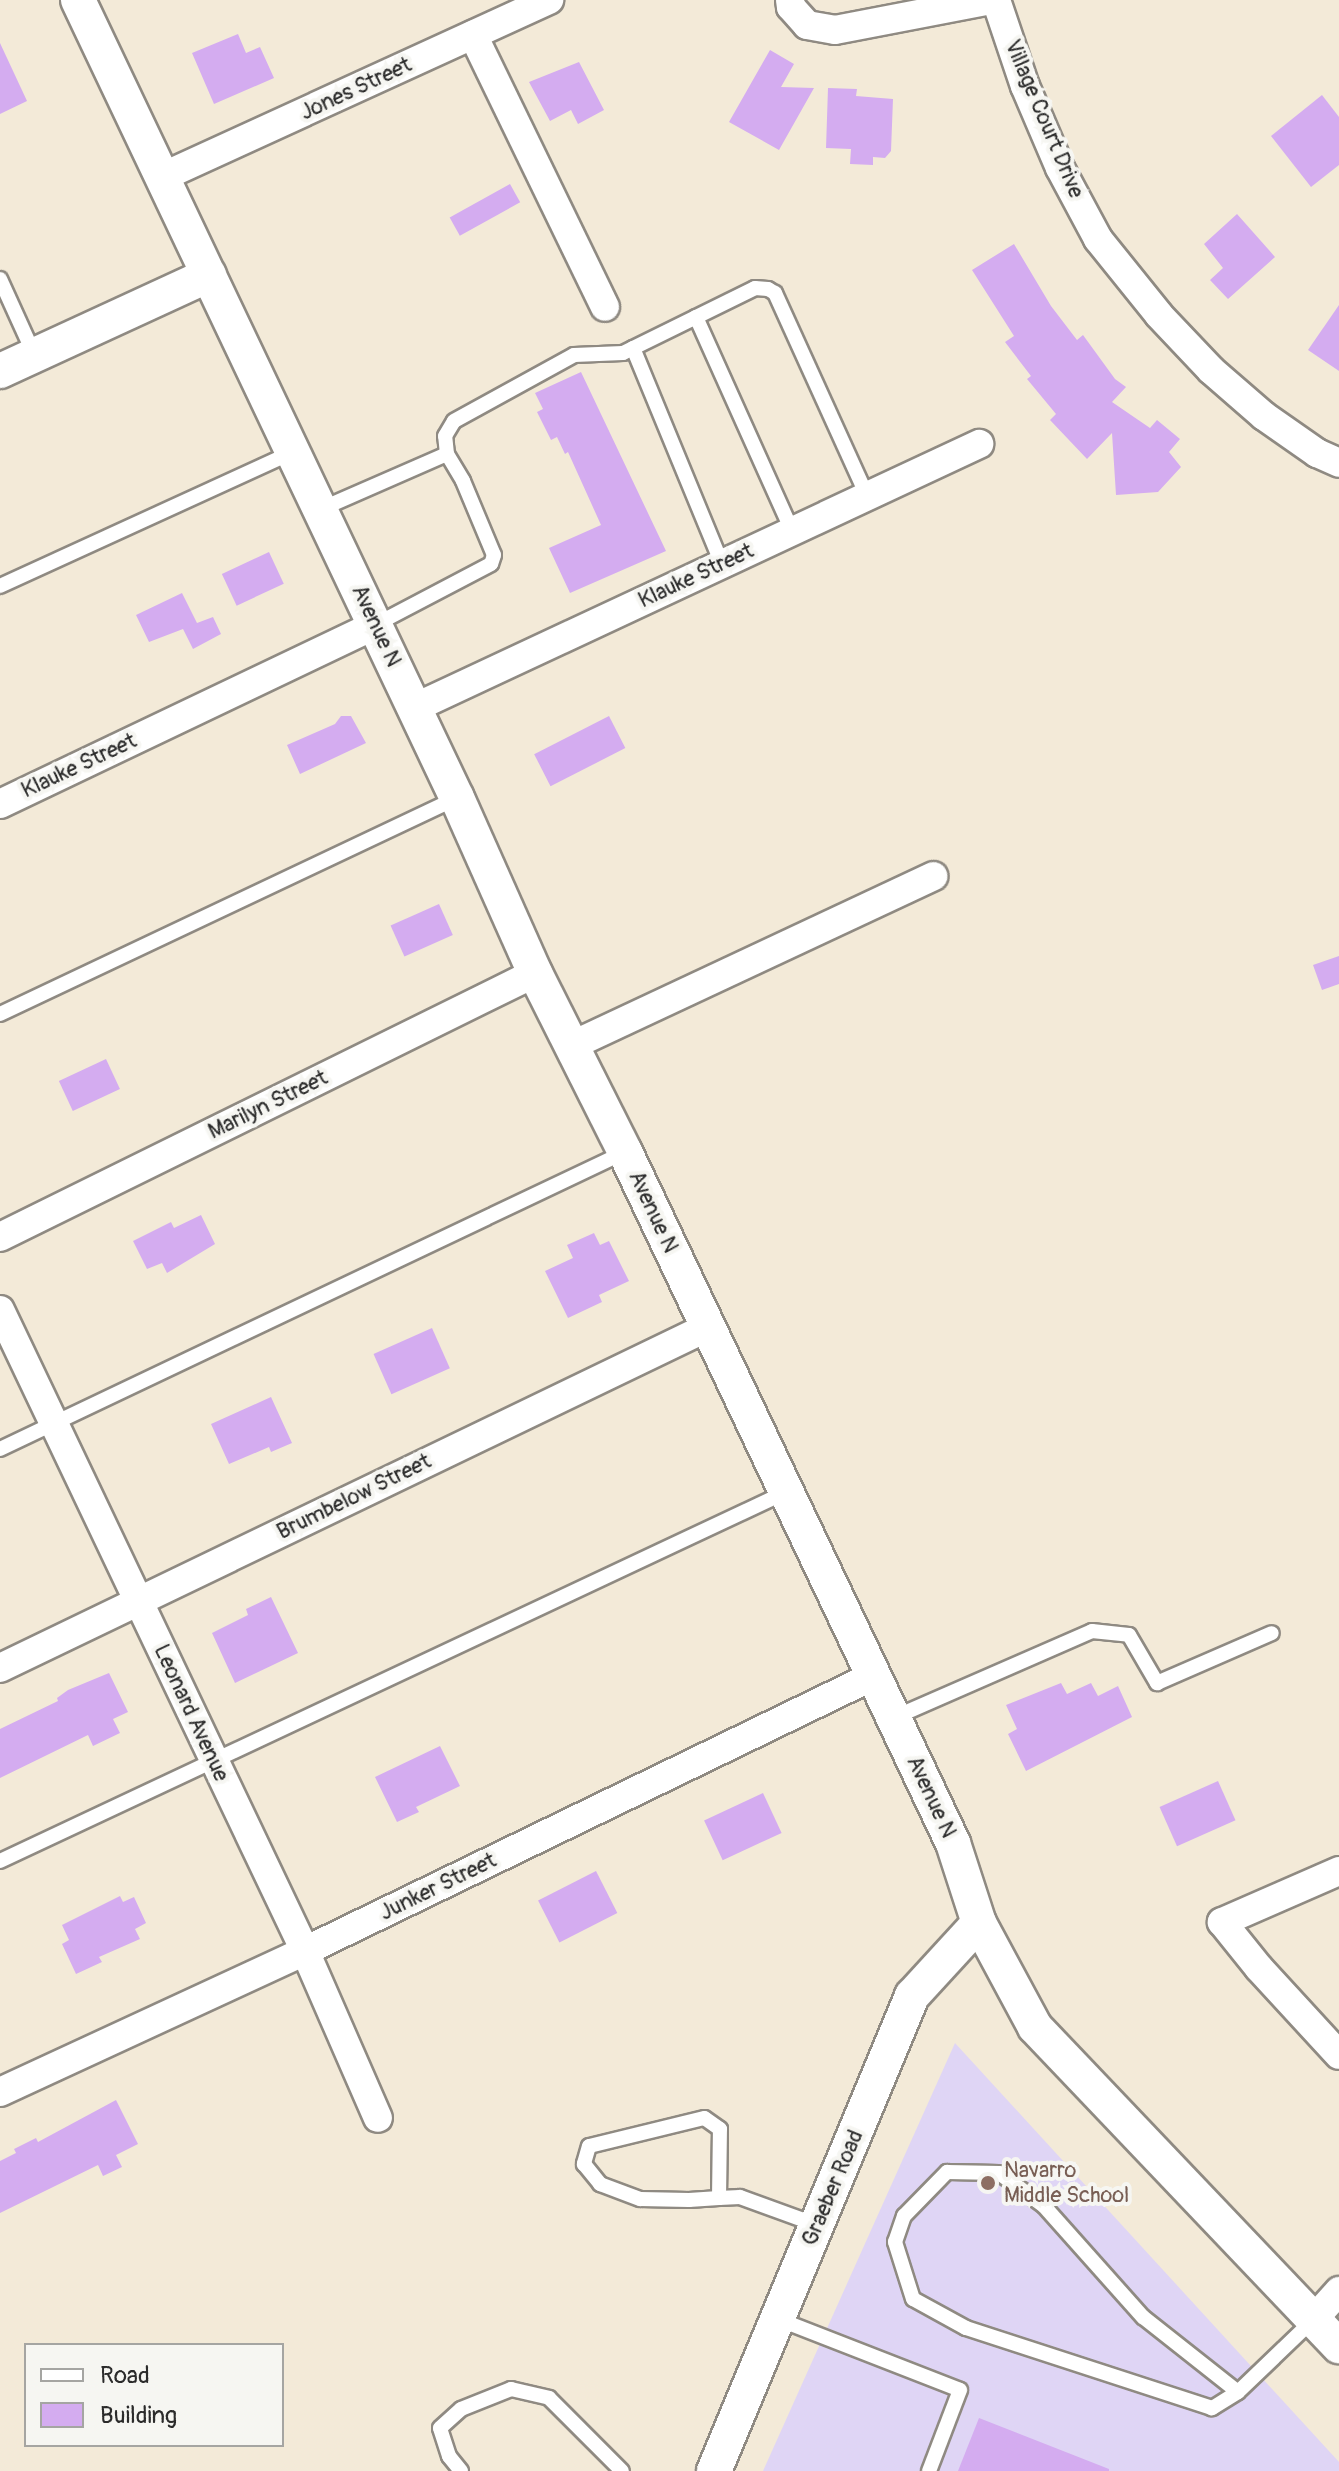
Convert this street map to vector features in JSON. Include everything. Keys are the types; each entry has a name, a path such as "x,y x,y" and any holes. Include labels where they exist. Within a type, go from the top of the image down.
{"street":[{"name":"Avenue N","path":"78,0 457,798 535,973 625,1152 953,1843 979,1923 1035,2027 1339,2346"},
{"name":"Jones Street","path":"162,177 549,0"},
{"path":"790,0 791,7 807,25 835,30 994,0"},
{"name":"Village Court Drive","path":"994,0 1025,86 1060,168 1098,239 1159,315 1211,370 1264,416 1317,453 1339,463"},
{"path":"473,35 605,307"},
{"path":"0,371 209,275"},
{"name":"Klauke Street","path":"414,708 979,444"},
{"name":"Klauke Street","path":"0,804 375,625"},
{"path":"573,1045 933,876"},
{"name":"Marilyn Street","path":"0,1237 535,973"},
{"name":"Leonard Avenue","path":"0,1310 305,1951 378,2118"},
{"name":"Brumbelow Street","path":"0,1668 708,1327"},
{"name":"Junker Street","path":"0,2092 305,1951 873,1676"},
{"path":"1339,1871 1222,1922 1259,1968 1339,2055"},
{"name":"Graeber Road","path":"714,2471 912,1996 979,1923"},
{"path":"1313,2320 1339,2291"}],"lane":[{"path":"0,279 34,354"},
{"path":"375,625 491,564 494,555 447,454 445,436 454,421 574,355 623,353 755,288 775,293 867,496"},
{"path":"696,317 792,531"},
{"path":"633,348 722,564"},
{"path":"0,586 293,452"},
{"path":"321,509 447,454"},
{"path":"0,1014 457,798"},
{"path":"0,1449 625,1152"},
{"path":"0,1861 786,1492"},
{"path":"893,1718 1092,1631 1129,1635 1157,1683 1272,1633"},
{"path":"719,2198 720,2129 704,2118 589,2146 584,2164 600,2184 640,2199 719,2198 740,2197 817,2225"},
{"path":"1238,2392 1143,2317 1044,2206 999,2173 947,2172 904,2216 895,2242 913,2299 966,2328 1212,2408 1238,2392 1313,2320"},
{"path":"778,2318 960,2390 929,2471"},
{"path":"461,2471 449,2456 440,2428 461,2409 511,2389 549,2398 621,2471"}],"shaded area":[{"name":"Navarro Middle School","path":"955,2043 1339,2462 1339,2471 763,2471"}],"building":[{"path":"238,34 246,53 260,47 274,78 214,104 192,53"},
{"path":"0,43 27,101 0,114"},
{"path":"770,50 794,64 781,87 814,88 779,150 729,122"},
{"path":"579,62 604,110 578,124 571,110 550,121 529,82"},
{"path":"828,88 857,89 856,96 893,99 891,151 885,158 873,157 873,165 850,164 851,149 826,148"},
{"path":"1322,95 1339,117 1339,165 1311,187 1271,136"},
{"path":"510,184 520,202 460,236 450,217"},
{"path":"1237,214 1275,257 1228,299 1210,280 1223,268 1204,244"},
{"path":"1014,244 1051,306 1077,340 1083,335 1115,379 1126,387 1112,402 1150,428 1157,420 1180,439 1169,452 1181,467 1158,492 1116,495 1112,433 1087,459 1050,420 1056,414 1027,379 1031,376 1005,342 1014,336 972,270"},
{"path":"1339,305 1339,371 1308,350"},
{"path":"581,372 666,551 570,593 549,548 601,525 568,452 565,454 557,437 551,440 537,412 543,409 535,393"},
{"path":"269,552 284,584 237,606 222,574"},
{"path":"182,593 197,623 213,617 221,634 193,649 183,629 149,642 136,615"},
{"path":"341,716 351,716 366,743 300,774 287,745 335,724"},
{"path":"609,716 625,748 550,786 534,754"},
{"path":"439,904 453,935 404,957 391,926"},
{"path":"1339,956 1339,984 1322,990 1313,965"},
{"path":"106,1059 120,1089 73,1111 59,1081"},
{"path":"201,1215 215,1244 167,1273 162,1263 147,1269 133,1241 171,1222 174,1228"},
{"path":"594,1233 600,1245 609,1241 629,1281 599,1295 602,1302 568,1318 545,1271 573,1258 567,1245"},
{"path":"432,1328 450,1368 391,1394 374,1354"},
{"path":"271,1397 292,1443 271,1452 269,1447 229,1464 211,1424"},
{"path":"271,1597 298,1653 235,1683 212,1633 248,1615 246,1609"},
{"path":"109,1673 128,1712 113,1719 120,1733 93,1746 88,1735 0,1778 0,1729 58,1701 57,1698 68,1690"},
{"path":"1061,1683 1067,1694 1091,1683 1098,1696 1118,1686 1132,1717 1026,1771 1008,1734 1017,1729 1006,1705"},
{"path":"440,1746 460,1786 416,1807 419,1812 397,1822 375,1777"},
{"path":"1218,1781 1235,1820 1177,1846 1160,1807"},
{"path":"763,1793 782,1833 723,1860 704,1820"},
{"path":"596,1871 617,1913 559,1942 538,1901"},
{"path":"120,1896 123,1902 134,1897 146,1923 135,1929 140,1939 99,1957 102,1962 76,1974 62,1944 69,1940 62,1925"},
{"path":"116,2100 138,2144 116,2155 122,2167 103,2176 98,2165 0,2213 0,2161 16,2153 14,2149 36,2138 38,2142"},
{"path":"979,2418 1109,2469 1109,2471 958,2471"}],"place":[{"name":"Navarro Middle School","path":"988,2183"}]}
